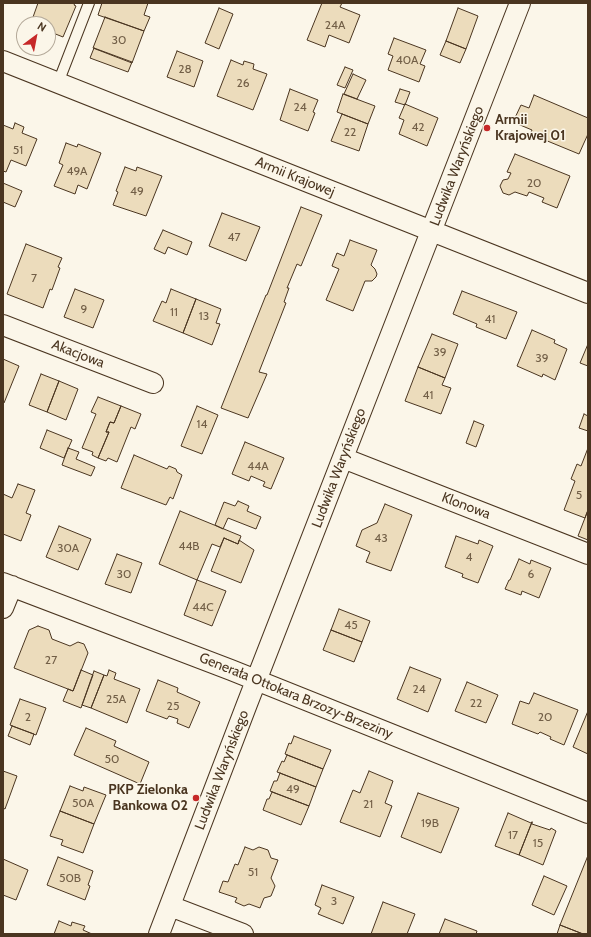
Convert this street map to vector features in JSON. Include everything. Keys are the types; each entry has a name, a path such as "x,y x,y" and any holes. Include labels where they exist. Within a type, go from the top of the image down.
{"street":[{"name":"Ludwika Waryńskiego","path":"159,934 256,680 432,232 520,3"},
{"name":"Armii Krajowej","path":"3,61 588,293"},
{"name":"Akacjowa","path":"3,325 153,383"},
{"name":"Klonowa","path":"343,458 588,554"},
{"name":"Generała Ottokara Brzozy-Brzeziny","path":"7,585 256,680 588,813"},
{"path":"3,608 7,585"},
{"path":"170,906 243,934"}],"lane":[{"path":"58,83 89,3"}],"building":[{"path":"38,3 75,3 74,5 76,6 63,37 56,34 56,16 33,16"},
{"path":"102,3 148,3 144,15 150,17 144,31 98,15"},
{"path":"322,3 342,3 340,7 360,15 349,43 329,35 325,47 307,40"},
{"path":"219,8 233,14 219,49 205,43"},
{"path":"458,8 478,16 466,49 446,41"},
{"path":"105,17 144,31 132,63 93,48"},
{"path":"394,38 426,50 420,64 425,66 419,82 388,70 393,56 388,54"},
{"path":"446,41 466,49 460,63 440,55"},
{"path":"94,48 132,62 128,72 90,58"},
{"path":"177,51 203,61 194,87 167,77"},
{"path":"231,60 243,65 244,61 254,64 253,69 267,74 253,110 217,96"},
{"path":"345,67 353,70 345,88 337,85"},
{"path":"353,74 366,80 357,99 344,94"},
{"path":"290,89 318,100 308,131 280,120"},
{"path":"400,89 410,92 405,105 395,102"},
{"path":"343,94 375,106 368,124 337,112"},
{"path":"534,95 588,118 588,134 579,154 530,135 532,130 513,122 521,105 529,108"},
{"path":"405,104 438,118 427,146 399,134 404,120 399,118"},
{"path":"342,114 368,124 359,151 331,141"},
{"path":"15,123 24,127 22,133 37,139 26,166 11,160 6,172 3,171 3,125 13,129"},
{"path":"66,143 77,147 78,144 101,153 87,189 78,185 75,194 54,186 63,165 59,163"},
{"path":"515,154 570,176 557,208 542,202 544,198 529,192 527,196 515,192 509,195 503,193 500,186 503,180 508,179 511,173 507,172"},
{"path":"125,167 136,171 137,167 162,176 146,216 113,205 118,192 116,191"},
{"path":"3,183 22,191 15,207 3,202"},
{"path":"301,207 322,215 301,266 297,264 287,288 289,288 284,302 286,303 259,372 267,374 248,418 221,408"},
{"path":"222,213 260,227 246,261 209,246"},
{"path":"163,230 192,242 187,255 168,247 165,254 154,249"},
{"path":"350,240 377,250 371,265 375,269 377,274 376,277 372,281 365,281 353,311 326,300 339,269 332,266 337,253 344,256"},
{"path":"26,244 62,258 52,290 50,289 43,308 7,294"},
{"path":"75,289 104,300 93,328 64,317"},
{"path":"171,289 196,299 183,333 153,321 162,301 166,303"},
{"path":"462,291 517,312 506,339 476,327 477,324 453,314"},
{"path":"196,299 221,309 216,323 220,324 212,345 183,333"},
{"path":"532,330 555,340 554,343 567,349 555,380 543,374 542,377 517,366"},
{"path":"432,334 458,344 445,378 418,367"},
{"path":"588,344 588,366 580,363"},
{"path":"3,359 19,366 4,403 3,402"},
{"path":"418,367 445,378 442,385 451,388 441,414 405,401"},
{"path":"41,374 59,381 47,412 29,405"},
{"path":"59,381 78,389 66,420 47,412"},
{"path":"98,397 121,406 114,423 110,422 106,432 109,432 98,458 92,455 93,452 82,448 96,414 91,412"},
{"path":"121,406 141,414 135,429 131,427 117,462 108,458 106,461 98,458 109,432 106,432 110,422 114,423"},
{"path":"197,406 218,415 202,454 181,446"},
{"path":"584,414 588,416 588,431 579,428"},
{"path":"474,421 484,425 476,447 466,443"},
{"path":"47,430 72,440 64,458 40,448"},
{"path":"245,442 284,458 271,489 263,486 265,482 251,476 249,481 232,474"},
{"path":"68,448 79,452 76,459 95,467 91,476 62,465"},
{"path":"588,448 588,510 585,518 564,510 575,481 571,479 577,464 581,466"},
{"path":"134,455 167,469 169,466 176,469 177,472 182,475 173,499 170,497 166,505 121,488"},
{"path":"18,484 35,490 26,513 31,515 21,541 3,534 3,494 12,498"},
{"path":"238,501 249,506 247,511 261,517 256,529 228,518 223,529 215,525 224,502 235,506"},
{"path":"385,504 412,515 391,571 366,562 370,552 356,546 362,530 377,523"},
{"path":"588,510 588,540 578,536"},
{"path":"180,511 241,536 238,544 224,538 220,547 212,544 197,580 159,564"},
{"path":"59,526 91,539 78,570 46,557"},
{"path":"456,536 478,544 479,540 493,546 478,583 462,577 463,574 445,567"},
{"path":"224,538 238,544 239,540 254,550 241,583 211,571"},
{"path":"117,554 142,563 131,593 105,584"},
{"path":"519,559 530,564 531,560 551,568 539,598 522,591 521,595 505,589"},
{"path":"197,580 226,591 212,626 184,615"},
{"path":"339,609 370,621 362,642 331,630"},
{"path":"38,626 49,630 52,639 70,646 78,642 84,644 88,653 73,691 14,668 29,630"},
{"path":"331,630 362,642 354,662 323,650"},
{"path":"410,667 441,679 428,712 397,699"},
{"path":"81,670 93,675 81,708 63,701 68,689 73,691"},
{"path":"109,670 116,673 114,679 140,689 127,723 91,708 104,675 107,676"},
{"path":"94,671 104,675 91,708 82,705"},
{"path":"158,680 178,688 177,692 200,702 189,728 177,723 178,719 169,716 167,719 146,711"},
{"path":"467,682 498,695 486,723 455,711"},
{"path":"534,693 578,710 564,745 550,739 551,737 540,732 538,734 512,724 520,701 529,704"},
{"path":"20,699 46,708 36,735 10,725"},
{"path":"588,711 588,754 573,747"},
{"path":"12,726 34,734 30,745 8,736"},
{"path":"86,728 116,741 114,746 149,762 140,784 74,755"},
{"path":"294,736 331,750 323,769 285,754 289,743 291,744"},
{"path":"287,755 323,769 316,787 277,772 282,761 284,762"},
{"path":"3,771 17,776 5,809 3,808"},
{"path":"369,771 393,781 385,803 392,806 380,837 340,822 353,790 360,793"},
{"path":"280,773 316,787 309,806 270,791 274,781 277,781"},
{"path":"70,786 83,791 84,787 106,795 94,824 60,811"},
{"path":"272,792 309,806 301,825 263,810 267,799 269,799"},
{"path":"418,793 459,808 441,853 401,837"},
{"path":"60,811 94,824 83,853 61,845 63,840 50,836"},
{"path":"508,813 531,823 532,822 519,855 495,846"},
{"path":"532,822 532,824 550,830 551,828 556,831 543,865 519,855"},
{"path":"245,847 253,850 259,847 268,850 271,858 278,860 271,878 275,886 271,896 264,898 260,908 249,904 244,906 235,902 237,898 219,892 223,881 228,882 235,864 238,865"},
{"path":"58,857 93,871 85,900 47,885"},
{"path":"587,858 588,934 583,934 560,925"},
{"path":"3,859 28,870 16,900 3,895"},
{"path":"544,876 567,886 554,915 532,905"},
{"path":"322,885 354,897 343,924 318,914 321,908 315,905"},
{"path":"383,902 415,914 407,934 371,934"},
{"path":"445,919 477,931 476,934 439,934"},
{"path":"59,921 71,926 72,922 85,926 83,930 92,934 54,934"},
{"path":"560,925 583,934 557,934"}],"place":[{"name":"Armii Krajowej 01","path":"487,128"},
{"name":"PKP Zielonka Bankowa 02","path":"196,798"}]}
